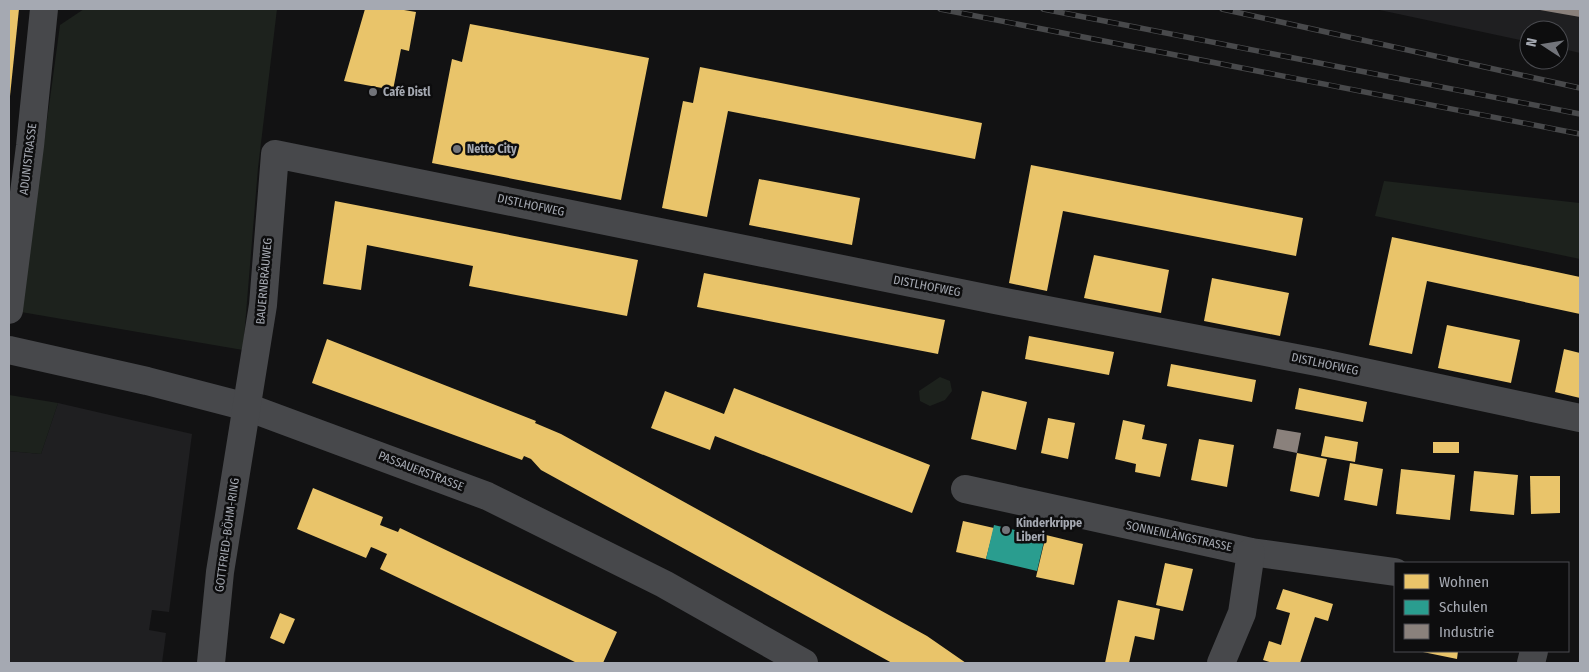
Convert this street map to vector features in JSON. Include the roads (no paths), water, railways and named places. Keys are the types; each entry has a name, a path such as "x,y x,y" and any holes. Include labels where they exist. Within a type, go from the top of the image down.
{"street":[{"name":"ADUNISTRASSE","path":"9,310 30,146 44,9"},
{"name":"BAUERNBRÄUWEG","path":"247,407 263,305 274,154"},
{"name":"DISTLHOFWEG","path":"274,154 976,296 1322,363 1580,418"},
{"name":"PASSAUERSTRASSE","path":"9,350 147,381 247,407 487,496 664,584 804,663"},
{"name":"GOTTFRIED-BÖHM-RING","path":"211,663 220,572 247,407"},
{"name":"SONNENLÄNGSTRASSE","path":"965,489 1251,552 1394,572"},
{"path":"1221,663 1242,613 1251,552"}],"railway":[{"path":"940,9 1580,134"},
{"path":"1043,9 1580,114"},
{"path":"1222,9 1580,88"}],"place":[{"name":"Café Distl","path":"373,92"},
{"name":"Netto City","path":"457,149"},
{"name":"Kinderkrippe Liberi","path":"1006,530"}]}
